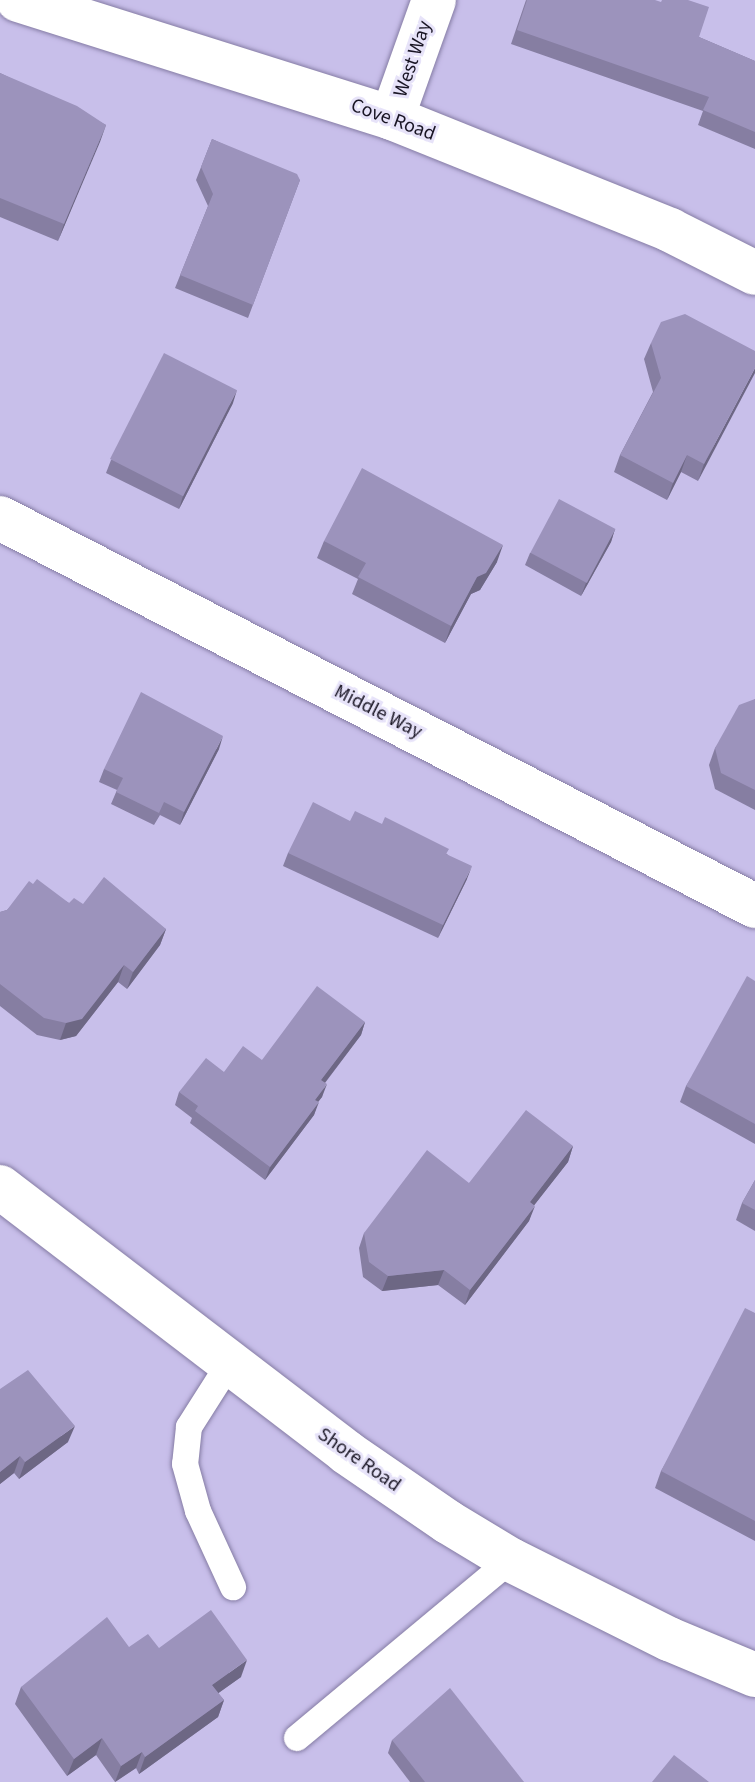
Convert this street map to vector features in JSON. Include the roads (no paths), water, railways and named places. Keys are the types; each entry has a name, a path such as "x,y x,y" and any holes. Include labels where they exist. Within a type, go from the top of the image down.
{"street":[{"name":"Cove Road","path":"18,0 392,118 670,230 755,273"},
{"name":"West Way","path":"392,118 434,0"},
{"name":"Middle Way","path":"0,518 755,906"},
{"name":"Shore Road","path":"0,1187 346,1452 511,1560 669,1639 755,1675"}],"lane":[{"path":"229,1364 189,1427 185,1464 198,1511 233,1587"},
{"path":"297,1738 511,1560"}]}
